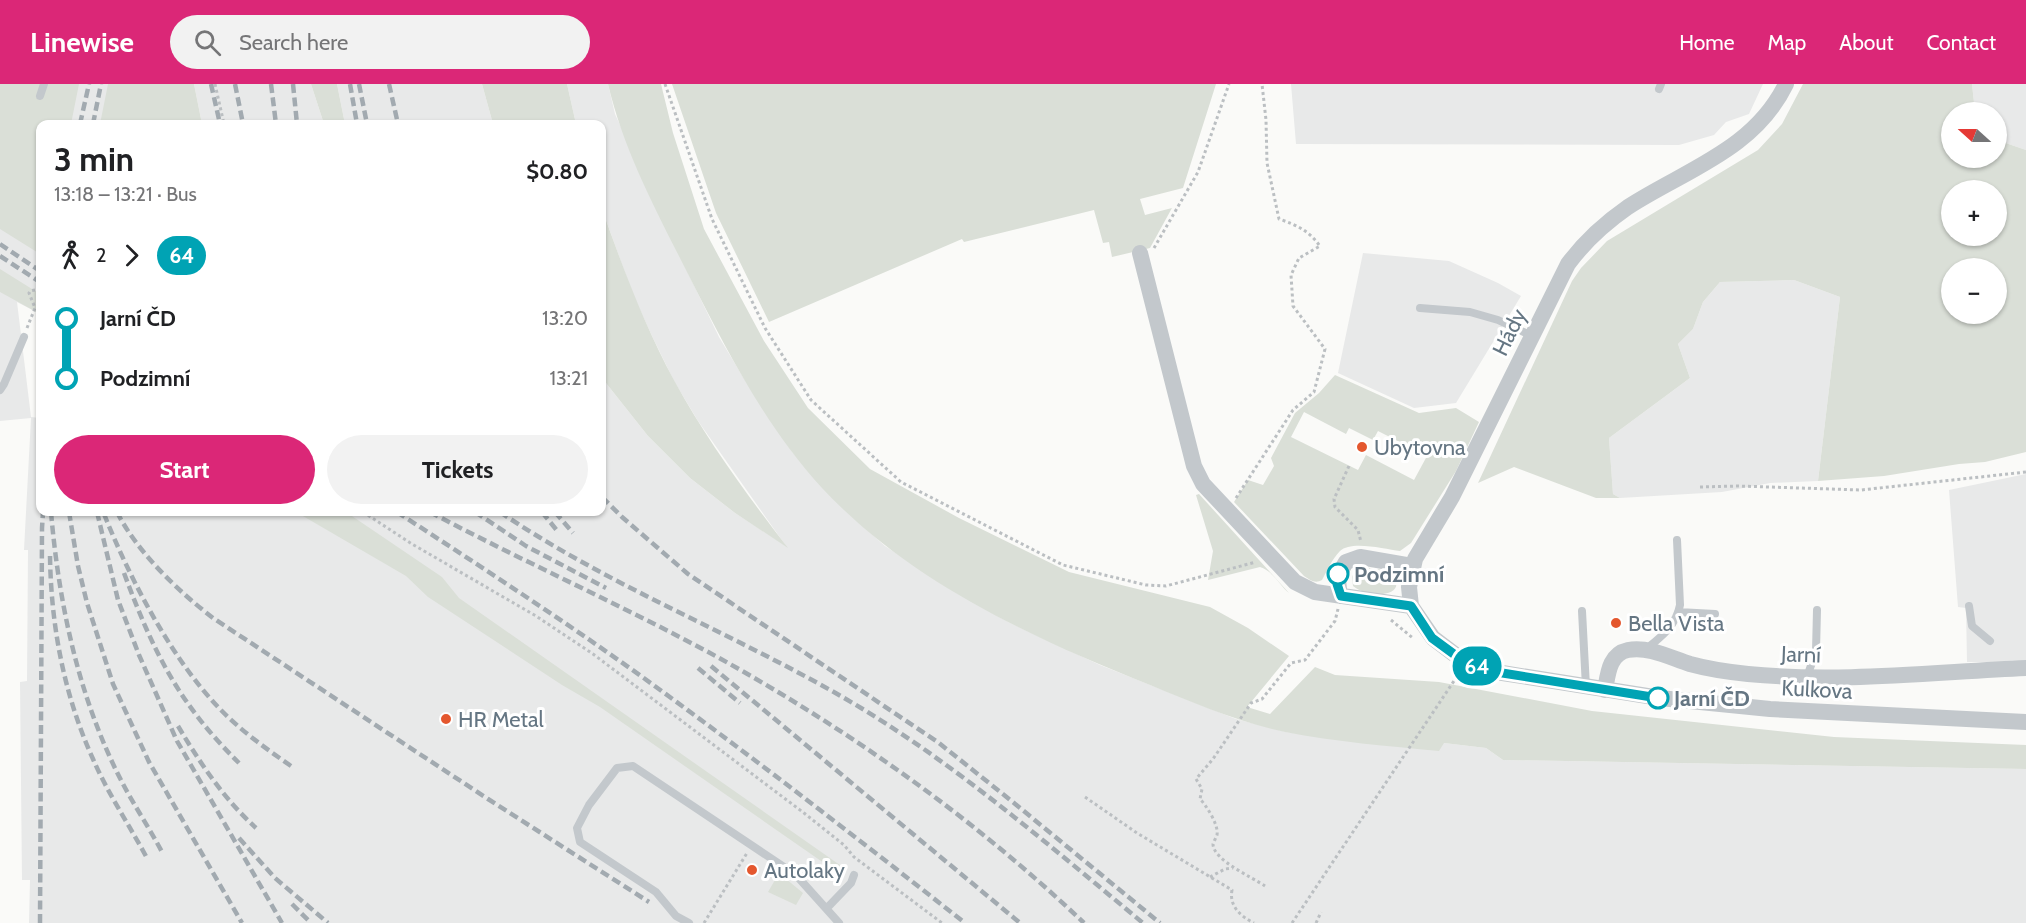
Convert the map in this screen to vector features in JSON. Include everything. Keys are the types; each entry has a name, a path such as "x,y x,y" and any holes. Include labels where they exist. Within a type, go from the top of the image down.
{"street":[{"name":"Hády","path":"1411,606 1409,587 1415,559 1452,497 1568,264 1585,242 1629,207 1735,146 1764,119 1786,84"},
{"path":"1142,260 1197,475 1295,582 1315,592 1411,606 1432,638 1462,669"},
{"path":"1341,596 1337,584 1338,574 1346,562 1360,557 1412,567"},
{"name":"Jarní","path":"1605,690 1610,666 1617,654 1630,650 1644,650 1704,668 1748,674 1807,677 1882,676 2026,668"},
{"name":"Kulkova","path":"1462,669 1496,672 1660,698 1770,709 2026,722"}],"lane":[{"path":"40,96 44,84"},
{"path":"1420,308 1470,312 1498,320 1532,336"},
{"path":"0,390 24,337"},
{"path":"1644,650 1665,633 1675,621 1678,612 1680,605 1677,540"},
{"path":"1970,606 1972,626 1990,640"},
{"path":"1807,677 1816,651 1816,610"},
{"path":"1582,611 1586,687"},
{"path":"1678,612 1715,614"},
{"path":"689,923 676,916 656,892 580,842 577,828 585,812 617,768 633,766 796,875 839,923"},
{"path":"827,908 851,883 854,875"}],"path":[{"path":"215,84 223,120"},
{"path":"665,84 712,219 765,328 811,400 901,482 1063,565 1146,585 1166,586 1272,558"},
{"path":"1142,260 1198,172 1229,84"},
{"path":"1228,510 1293,410 1314,392 1325,350 1293,306 1291,275 1299,258 1320,246 1313,236 1299,226 1279,219 1267,163 1262,84"},
{"path":"24,337 36,308 28,293 36,290"},
{"path":"1349,466 1334,499 1335,507 1358,530 1362,547"},
{"path":"1701,488 1738,486 1861,490 2026,472"},
{"path":"369,516 412,544 528,611 593,654 804,813 844,845 854,856 942,923"},
{"path":"1391,620 1416,640"},
{"path":"1265,886 1234,868 1217,855 1212,848 1217,830 1208,807 1200,799 1202,789 1196,779 1250,705 1262,699 1291,663 1305,660 1335,621"},
{"path":"1292,923 1462,669"},
{"path":"1085,797 1137,833 1232,890 1231,899 1242,917 1254,923"},
{"path":"704,923 752,846"},
{"path":"1210,877 1225,869 1234,868"},
{"path":"1316,923 1321,912"}],"shaded area":[{"path":"0,84 79,84 72,120 36,120 36,252 0,229"},
{"path":"53,84 132,84 128,120 49,120"},
{"path":"108,84 194,84 201,120 101,120"},
{"path":"194,84 311,84 323,120 201,120"},
{"path":"311,84 337,84 344,120 323,120"},
{"path":"337,84 482,84 492,120 344,120"},
{"path":"482,84 567,84 575,120 492,120"},
{"path":"567,84 608,84 615,114 719,337 793,453 851,516 885,546 955,592 1008,622 1100,665 1236,719 1286,732 1333,739 1444,743 1486,748 1503,760 2026,769 2026,923 29,923 30,880 22,880 20,682 27,681 28,550 24,550 31,418 0,421 0,212 36,203 36,312 17,302 31,417 36,418 36,516 606,516 606,383 648,436 690,478 735,513 786,546 698,421 674,381 632,292 606,220 606,120 575,120"},
{"path":"608,84 661,84 673,133 704,229 764,341 808,408 870,469 959,518 1069,572 1210,607 1248,628 1289,656 1247,707 1270,714 1315,667 1335,675 1439,682 1592,711 1834,737 2026,745 2026,769 1503,760 1486,748 1444,743 1439,751 1362,743 1285,732 1250,723 1216,712 1061,648 975,604 894,552 857,522 801,464 748,386 702,302 632,158"},
{"path":"672,84 1216,84 1183,188 1140,199 1145,215 1172,208 1150,248 1112,257 1109,242 1103,243 1094,210 964,242 962,239 769,322 716,213"},
{"path":"1291,84 1763,84 1749,114 1726,122 1714,135 1679,145 1296,144"},
{"path":"1803,84 1972,84 1974,102 1941,102 1941,168 2007,168 2007,143 2026,150 2026,452 1985,462 1884,476 1818,481 1840,297 1794,280 1720,282 1703,302 1693,329 1678,344 1690,378 1609,438 1613,494 1620,498 1596,498 1514,467 1478,483 1572,281 1581,268 1607,241 1758,150 1782,124"},
{"path":"1972,84 2026,84 2026,150 2007,143 2007,102 1974,102"},
{"path":"606,220 644,319 675,382 728,467 788,548 735,513 690,478 648,436 606,383"},
{"path":"1363,253 1449,261 1521,296 1456,403 1414,408 1338,373"},
{"path":"0,269 36,292 36,312 0,292"},
{"path":"1794,280 1840,297 1818,481 1770,483 1722,492 1620,498 1613,494 1609,438 1690,378 1678,344 1693,329 1703,302 1720,282"},
{"path":"1335,375 1419,413 1456,408 1479,422 1456,471 1411,543 1400,551 1368,546 1345,548 1340,551 1322,580 1317,582 1304,576 1234,502 1248,480 1263,485 1274,466 1271,458 1295,413 1319,393","holes":["1304,412 1346,434 1349,428 1373,440 1378,431 1427,456 1414,480 1366,455 1358,470 1291,437"]},
{"path":"2026,474 2026,662 1967,662 1966,608 1958,607 1949,490"},
{"path":"1199,494 1289,593 1272,575 1260,567 1208,580 1213,551 1196,495"},
{"path":"303,516 352,516 442,577 459,598 847,870 844,872 821,861 600,707 562,685 428,597 406,576"},
{"path":"1363,567 1390,571 1396,580 1396,587 1386,594 1377,594 1368,593 1353,586 1352,577 1355,570"},
{"path":"779,873 803,893 796,905 768,892"}],"railway":[{"path":"81,120 89,84"},
{"path":"94,120 101,84"},
{"path":"211,84 219,120"},
{"path":"235,84 242,120"},
{"path":"271,84 276,120"},
{"path":"293,84 297,120"},
{"path":"350,84 356,120"},
{"path":"359,84 366,120"},
{"path":"389,84 397,120"},
{"path":"0,244 36,268"},
{"path":"0,256 36,279"},
{"path":"606,501 688,574 939,743 1160,923"},
{"path":"40,923 43,516"},
{"path":"51,516 59,582 83,686 108,752 128,793 162,852"},
{"path":"70,516 87,603 113,684 149,762 242,923"},
{"path":"98,516 118,600 139,655 177,741 282,923"},
{"path":"105,516 139,591 184,666 227,716 291,766"},
{"path":"119,516 136,542 159,570 213,618 649,902"},
{"path":"403,516 558,618 652,684 810,802 965,923"},
{"path":"438,516 721,659 818,717 865,747 956,813 1043,885 1084,923"},
{"path":"481,516 526,546 606,588"},
{"path":"506,516 540,538 624,585 797,672 880,720 996,802 1143,923"},
{"path":"545,516 559,533"},
{"path":"558,516 573,533"},
{"path":"50,556 56,634 74,710 99,772 148,860"},
{"path":"124,573 157,652 183,697 199,719 239,763"},
{"path":"711,666 1020,923"},
{"path":"698,668 740,703"},
{"path":"178,726 213,780 256,828"},
{"path":"239,838 275,878 328,923"},
{"path":"292,904 311,923"}],"bus line":[{"name":"64","path":"1338,574 1337,584 1341,596 1411,606 1432,638 1466,663 1496,672 1658,698"}],"place":[{"name":"Ubytovna","path":"1362,447"},
{"name":"Podzimní","path":"1338,574"},
{"name":"Bella Vista","path":"1616,623"},
{"name":"Jarní ČD","path":"1658,698"},
{"name":"HR Metal","path":"446,719"},
{"name":"Autolaky","path":"752,870"}]}
